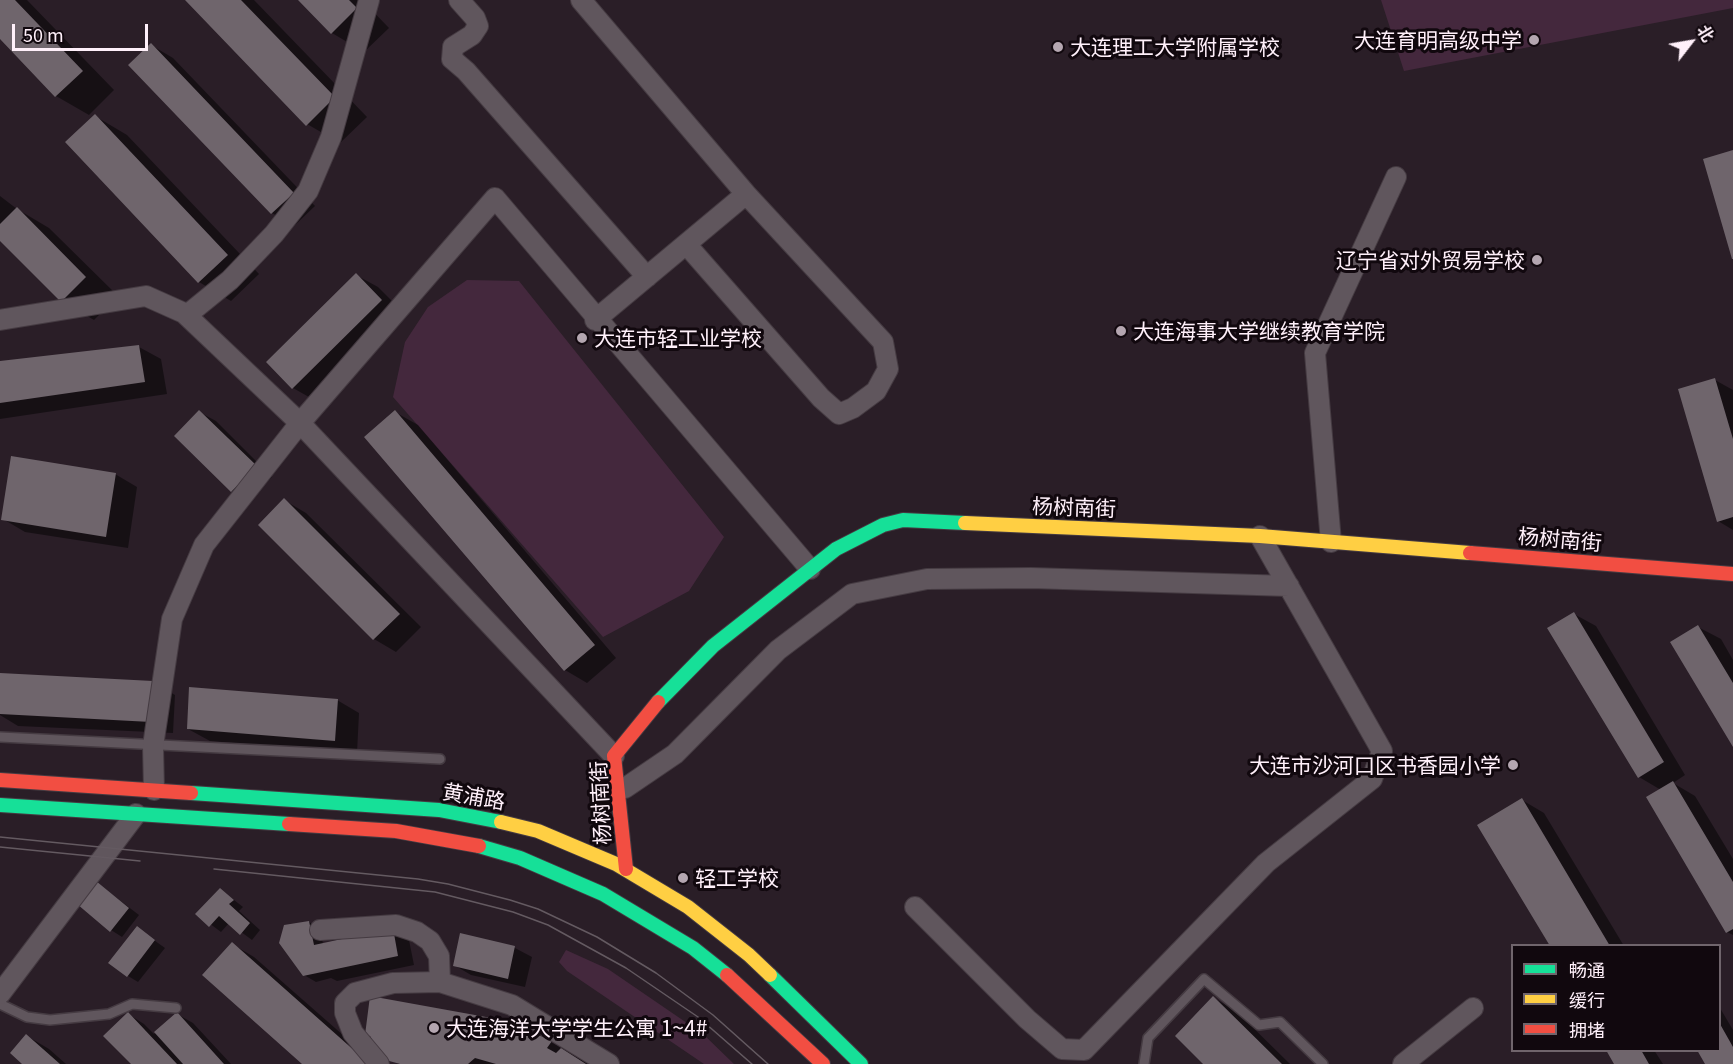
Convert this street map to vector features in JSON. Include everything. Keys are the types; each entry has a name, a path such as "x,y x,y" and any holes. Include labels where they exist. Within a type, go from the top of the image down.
{"main road":[{"name":"杨树南街","path":"626,869 614,756 675,682 713,646 836,549 864,533 903,520 1260,536 1733,574"},
{"name":"黄浦路","path":"0,780 399,807 475,815 571,843 626,869 688,907 724,933 789,992 861,1064"},
{"path":"0,805 396,831 483,847 520,858 603,894 693,948 746,990 823,1064"}],"street":[{"path":"187,315 230,280 274,234 308,191 331,137 369,0"},
{"path":"459,0 475,18 478,26 472,35 453,47 452,59 466,71 647,277"},
{"path":"581,0 746,194 883,342 888,369 876,391 854,408 839,414 821,398 686,244"},
{"path":"1331,542 1315,353 1396,177"},
{"path":"595,320 746,194"},
{"path":"154,790 153,746 172,619 204,545 300,423 495,198 595,320 810,569"},
{"path":"0,320 146,296 187,315 300,423 614,756"},
{"path":"915,907 1027,1019 1062,1049 1084,1050 1266,863 1372,779 1382,751 1260,536"},
{"path":"626,788 675,754 778,651 852,594 927,579 1031,578 1289,586"},
{"path":"0,994 136,814"},
{"path":"320,930 396,925 417,932 430,941 440,956 440,982"},
{"path":"379,1064 353,1033 345,1013 345,1003 355,993 393,983 440,982 512,1005 609,1064"},
{"path":"1403,1064 1473,1008"}],"lane":[{"path":"0,737 440,759"},
{"path":"1144,1064 1148,1038 1204,979 1259,1025 1280,1022 1323,1064"},
{"path":"0,1004 27,1017 50,1020 109,1014 132,1004 176,1008"}],"shaded area":[{"path":"1381,0 1733,0 1733,8 1404,71"},
{"path":"467,280 519,281 724,537 689,591 603,637 393,397 405,342 428,307"},
{"path":"566,950 608,969 703,1034 734,1064 704,1064 567,971 559,962"}],"building":[{"path":"0,0 15,0 83,71 55,97 0,39"},
{"path":"185,0 241,0 335,97 306,126"},
{"path":"298,0 349,0 357,8 331,34"},
{"path":"151,43 294,193 271,214 128,65"},
{"path":"95,114 228,255 198,283 65,142"},
{"path":"1733,150 1733,259 1732,259 1703,159"},
{"path":"17,207 86,277 61,302 0,241 0,224"},
{"path":"356,273 382,300 292,389 266,362"},
{"path":"139,345 145,382 0,403 0,361"},
{"path":"1715,378 1733,439 1733,517 1717,522 1678,389"},
{"path":"199,410 257,466 231,492 174,436"},
{"path":"395,410 595,645 564,671 364,437"},
{"path":"11,456 116,473 106,537 1,520"},
{"path":"284,498 400,614 373,640 258,525"},
{"path":"1574,612 1664,762 1638,778 1547,628"},
{"path":"1698,625 1733,683 1733,747 1670,642"},
{"path":"0,673 153,681 151,722 0,714"},
{"path":"189,687 338,699 335,741 187,729"},
{"path":"1673,781 1733,882 1733,929 1726,933 1646,797"},
{"path":"1522,798 1609,944 1549,944 1477,825"},
{"path":"96,881 129,908 110,932 77,904"},
{"path":"220,888 234,900 229,904 250,923 240,935 219,916 209,927 195,914"},
{"path":"309,921 314,945 393,928 398,956 303,976 279,943 284,925"},
{"path":"137,926 155,940 127,977 108,963"},
{"path":"460,933 515,946 508,979 453,966"},
{"path":"232,942 365,1060 366,1064 302,1064 202,975"},
{"name":"大连海洋大学学生公寓 1~4#","path":"370,996 497,1019 497,1026 508,1031 511,1023 552,1041 547,1048 556,1053 561,1048 586,1064 496,1064 475,1058 468,1064 400,1064 382,1059 370,1036 365,1035"},
{"path":"1213,996 1282,1064 1203,1064 1175,1036"},
{"path":"128,1012 177,1064 131,1064 103,1036"},
{"path":"177,1012 224,1064 183,1064 154,1032"},
{"path":"1721,1026 1733,1047 1733,1064 1705,1064 1698,1052 1721,1052"},
{"path":"26,1034 60,1064 22,1064 10,1053"},
{"path":"1607,1052 1642,1052 1649,1064 1614,1064"}],"tram line":[{"path":"0,837 418,879 448,884 510,900 538,909 597,937 656,973 713,1015 768,1064"},
{"path":"0,847 140,861"},
{"path":"214,869 435,892 513,912 548,925 626,968 698,1017 752,1064"}],"traffic: fast":[{"path":"658,702 713,646 836,549 883,525 903,520 965,523"},
{"path":"191,793 439,810 501,822"},
{"path":"0,805 289,824"},
{"path":"479,846 520,858 603,894 693,948 727,975"},
{"path":"770,975 861,1064"}],"traffic: slow":[{"path":"965,523 1260,536 1470,553"},
{"path":"501,822 538,831 616,864 688,907 749,955 770,975"}],"traffic: jam":[{"path":"1470,553 1733,574"},
{"path":"626,869 614,756 658,702"},
{"path":"0,780 191,793"},
{"path":"289,824 396,831 479,846"},
{"path":"727,975 823,1064"}],"place":[{"name":"大连育明高级中学","path":"1534,40"},
{"name":"大连理工大学附属学校","path":"1058,47"},
{"name":"辽宁省对外贸易学校","path":"1537,260"},
{"name":"大连海事大学继续教育学院","path":"1121,331"},
{"name":"大连市轻工业学校","path":"582,338"},
{"name":"大连市沙河口区书香园小学","path":"1513,765"},
{"name":"轻工学校","path":"683,878"},
{"name":"大连海洋大学学生公寓 1~4#","path":"434,1028"}]}
